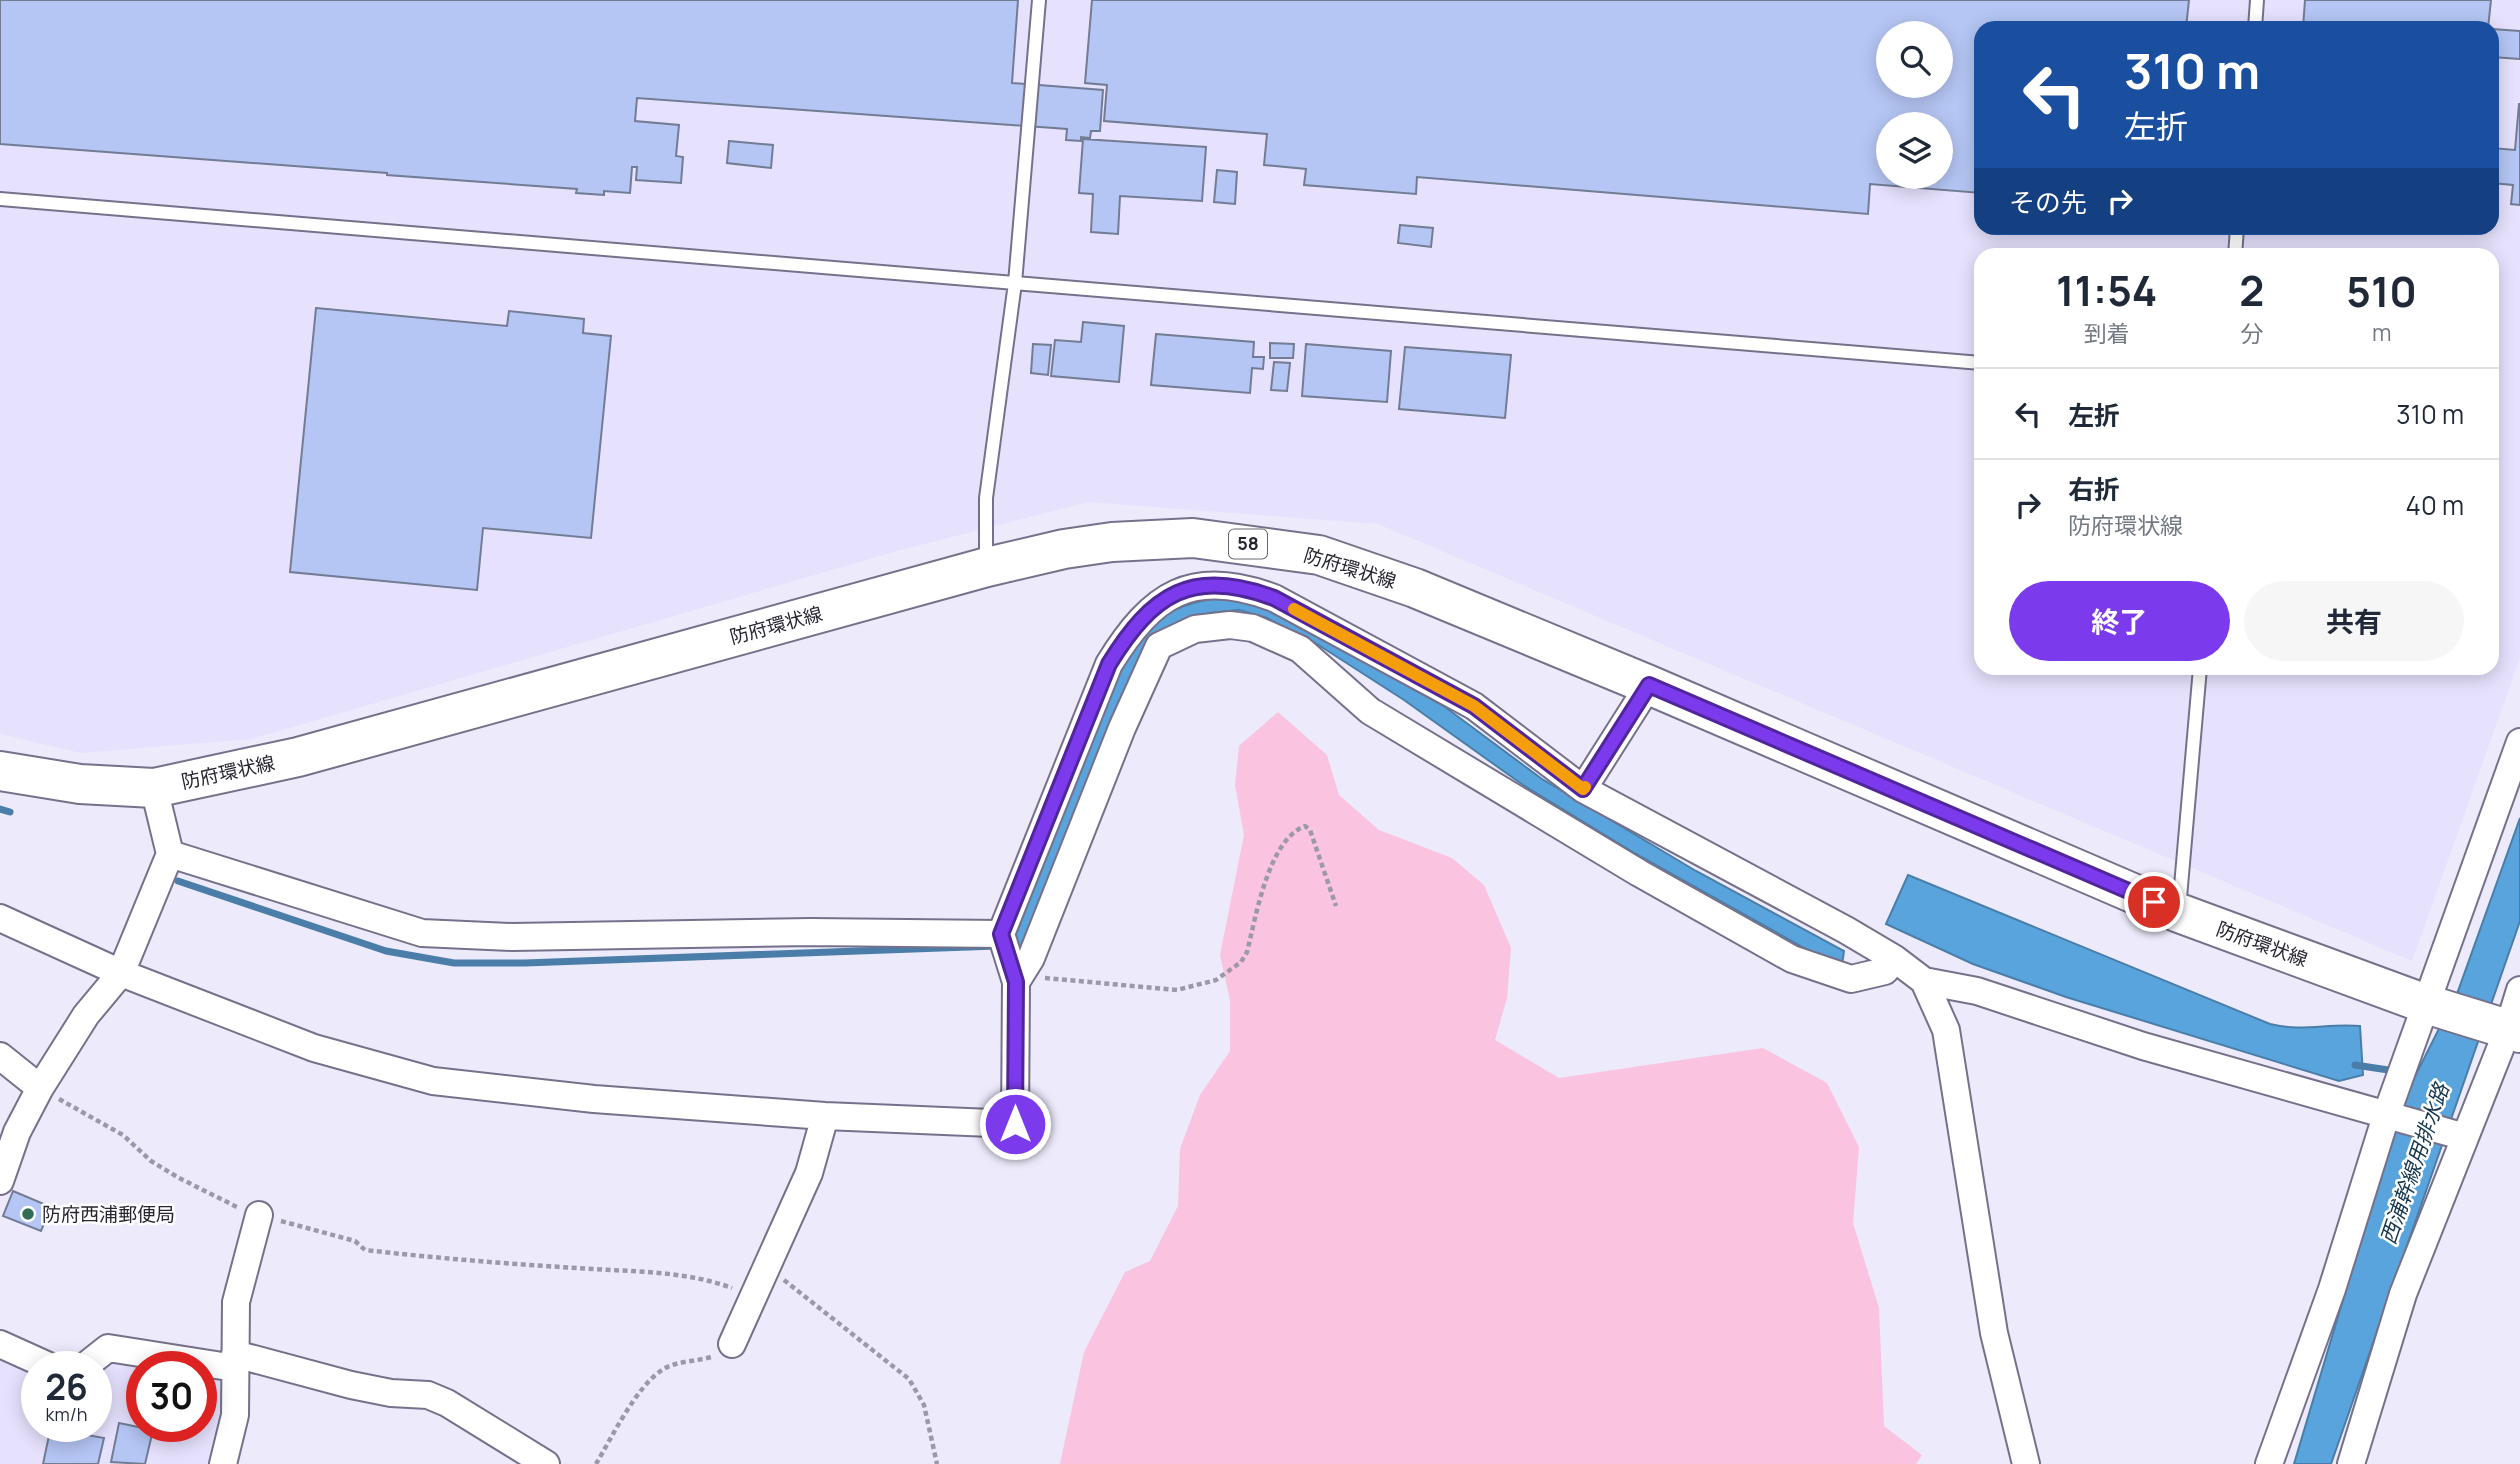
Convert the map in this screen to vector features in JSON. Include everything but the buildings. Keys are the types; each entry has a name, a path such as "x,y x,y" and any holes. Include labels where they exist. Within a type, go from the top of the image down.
{"main road":[{"name":"防府環状線","path":"0,771 80,784 154,788 298,757 986,567 1100,544 1192,538 1319,555 1415,588 1649,685 2179,913 2433,1006 2507,1029"}],"street":[{"path":"0,918 121,973 314,1048 433,1081 594,1099 825,1116 1015,1124 1018,979 1001,934 1109,664 1129,631 1146,612 1167,597 1209,584 1242,586 1274,598 1462,700 1583,789 1895,959 1924,981 1977,991 2143,1046 2457,1135"},
{"path":"1018,979 1031,958 1122,728 1159,646 1195,629 1230,625 1253,628 1300,649 1370,711 1639,873 1792,959 1851,979 1885,971 1895,959"},
{"path":"1583,789 1649,685"},
{"path":"2269,1464 2332,1289 2390,1114 2433,1006 2520,741"},
{"path":"0,1181 17,1132 40,1088 86,1015 121,973 170,854 154,788"},
{"path":"170,854 422,933 512,937 811,932 1001,934"},
{"path":"1924,981 1946,1030 1994,1333 2026,1464"},
{"path":"2351,1464 2403,1294 2457,1135 2507,1029 2520,990"},
{"path":"0,1056 40,1088"},
{"path":"732,1344 809,1173 825,1116"},
{"path":"223,1464 235,1415 236,1302 259,1215"},
{"path":"0,1344 21,1353"},
{"path":"104,1351 108,1348 235,1361 391,1393 428,1395 447,1403 546,1464"}],"lane":[{"path":"986,567 986,498 1015,283 1039,0"},
{"path":"2256,21 2257,0"},
{"path":"0,200 1974,362"},
{"path":"2179,913 2199,675"}],"path":[{"path":"1018,979 1177,990 1216,980 1241,962 1247,952 1273,862 1292,831 1305,826 1310,830 1336,906"},
{"path":"40,1088 123,1135 150,1161 228,1204 355,1241 365,1250 480,1264 517,1262 706,1278 754,1295"},
{"path":"767,1267 909,1379 924,1405 937,1464"},
{"path":"596,1464 643,1389 662,1370 677,1363 698,1362 732,1344"}],"shaded area":[{"path":"0,0 2520,0 2520,658 2412,961 1378,524 1088,502 897,551 251,739 81,753 0,734"},
{"path":"1278,712 1327,755 1339,795 1379,830 1452,858 1484,885 1511,948 1507,998 1495,1040 1559,1078 1763,1048 1827,1083 1859,1147 1853,1223 1879,1308 1884,1426 1922,1455 1916,1464 1060,1464 1084,1352 1125,1272 1150,1261 1178,1206 1180,1149 1200,1095 1230,1051 1230,1000 1220,955 1244,835 1235,785 1239,746"},
{"path":"0,1351 21,1360 21,1442 112,1442 112,1359 116,1356 126,1358 126,1442 217,1442 217,1374 230,1376 217,1464 0,1464"}],"water":[{"path":"1231,597 1261,604 1445,707 1542,779 1696,871 1844,951 1842,965 1806,949 1631,851 1523,785 1404,700 1317,644 1267,618 1239,610 1210,613 1182,621 1024,947 1017,949 1016,934 1119,670 1140,638 1164,616 1193,603"},
{"name":"西浦幹線用排水路","path":"2520,818 2520,921 2331,1464 2294,1464 2402,1102 2458,991"},
{"path":"1908,875 2270,1024 2293,1027 2360,1026 2363,1075 2339,1081 2066,997 1973,964 1886,924"}],"waterway":[{"path":"0,809 10,812"},
{"path":"178,881 386,951 454,963 525,963 996,946"},
{"path":"2355,1065 2395,1071"}],"slow traffic":[{"path":"1294,609 1474,706 1583,789 1585,787"}],"place":[{"name":"防府西浦郵便局","path":"28,1214"}],"route":[{"path":"1015,1124 1016,982 1001,934 1013,911 1109,664 1129,631 1146,612 1167,597 1209,584 1242,586 1274,598 1474,706 1583,789 1649,685 2154,902"}]}
